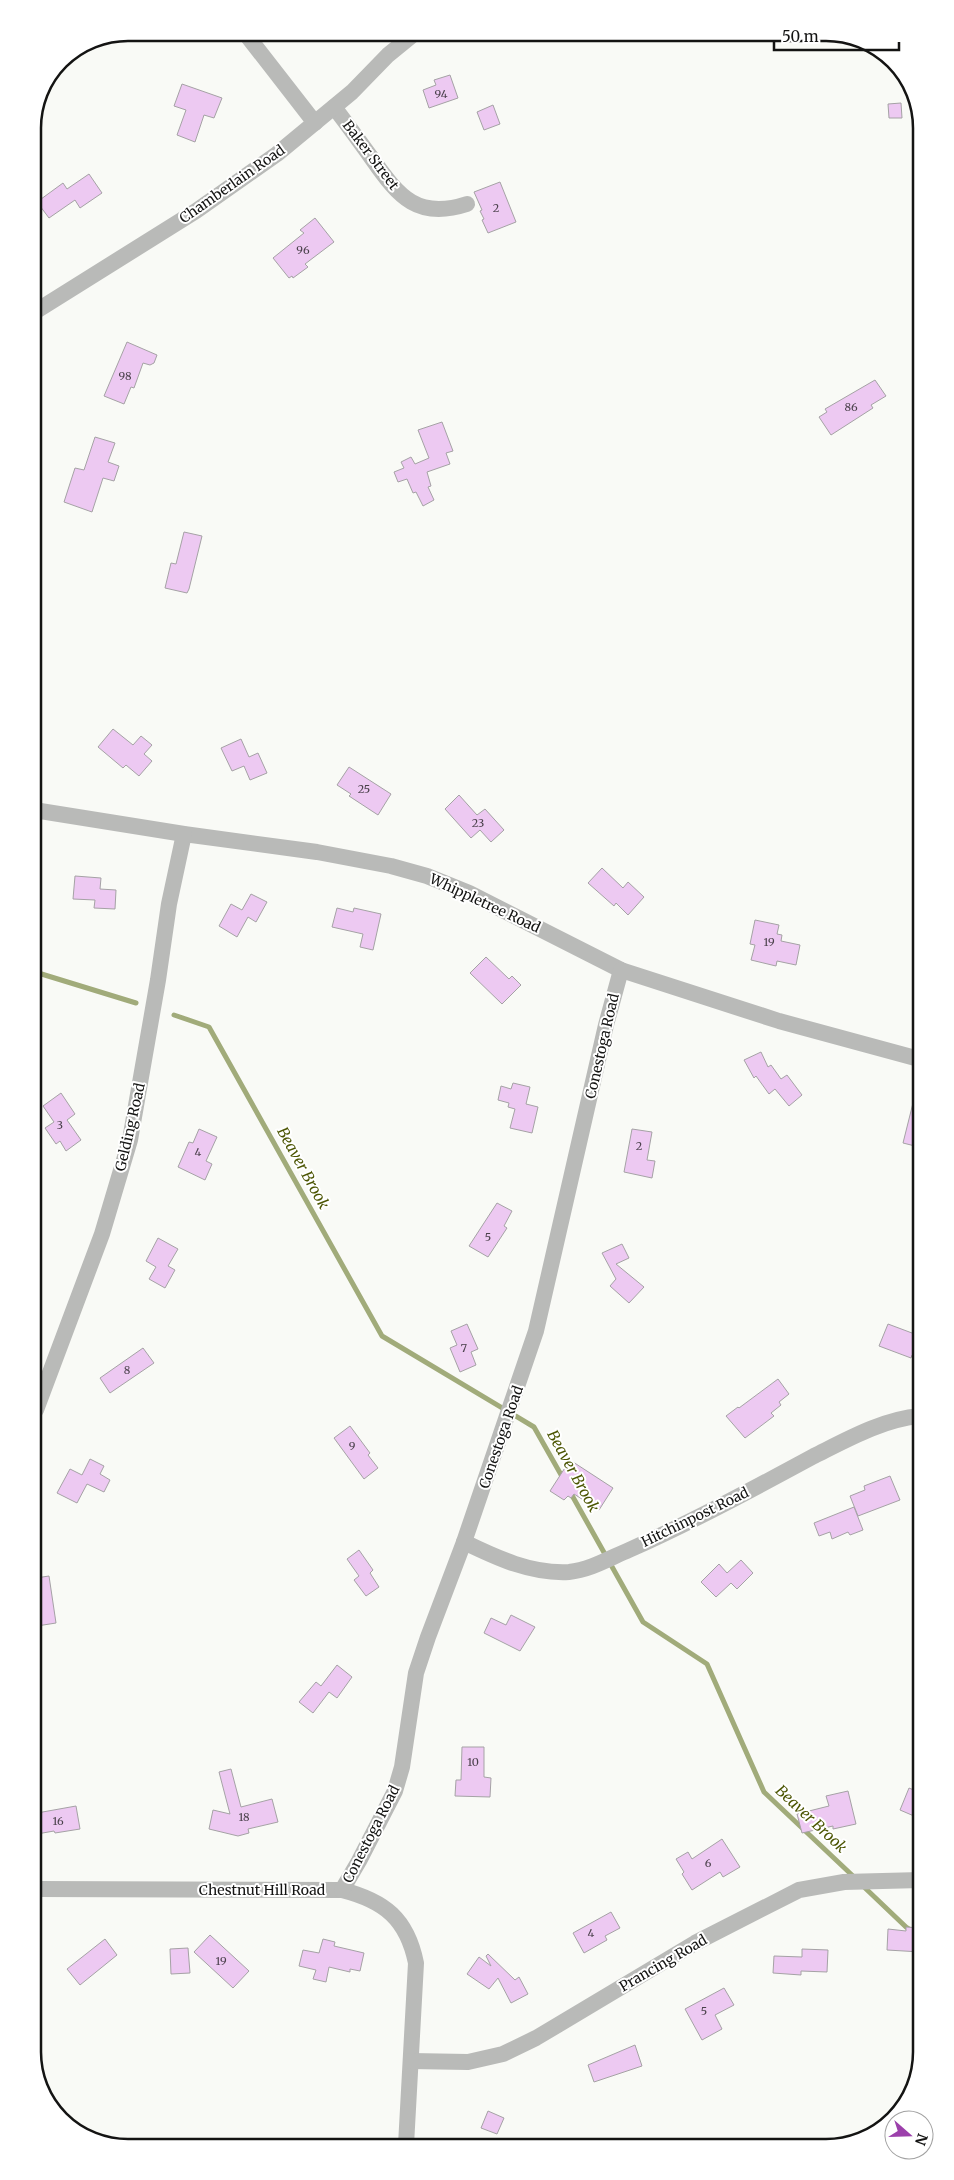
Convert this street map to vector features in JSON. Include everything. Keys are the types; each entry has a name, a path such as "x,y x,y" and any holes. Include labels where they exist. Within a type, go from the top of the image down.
{"street":[{"path":"251,41 315,123"},
{"name":"Chamberlain Road","path":"41,308 196,211 315,123 405,41"},
{"name":"Baker Street","path":"334,107 391,185 405,198 417,206 438,210 467,204"},
{"name":"Whippletree Road","path":"41,811 184,834 317,852 391,866 427,876 469,893 621,970 779,1021 913,1057"},
{"name":"Gelding Road","path":"41,1397 102,1234 130,1140 158,980 169,904 184,834"},
{"name":"Conestoga Road","path":"342,1890 395,1792 402,1767 416,1673 464,1542 536,1331 606,1025 621,970"},
{"name":"Hitchinpost Road","path":"464,1542 495,1557 524,1567 569,1572 587,1568 673,1530 836,1445 878,1427 913,1418"},
{"name":"Prancing Road","path":"411,2061 468,2062 503,2054 536,2038 695,1943 799,1890 844,1882 913,1880"},
{"name":"Chestnut Hill Road","path":"41,1889 342,1890 373,1900 386,1908 397,1918 413,1945 416,1963 406,2139"}],"building":[{"path":"450,75 458,98 429,108 423,90 436,85 434,80"},
{"path":"182,84 222,98 214,118 204,115 195,142 177,135 186,110 174,106"},
{"path":"901,103 902,118 889,118 888,104"},
{"path":"493,105 500,124 484,130 477,112"},
{"path":"89,174 102,193 80,208 75,200 49,218 41,207 41,199 63,183 67,189"},
{"path":"500,182 516,222 488,233 482,220 484,219 480,211 482,210 474,192"},
{"path":"315,218 334,242 305,264 308,267 293,278 292,276 289,278 273,258 304,233 300,230"},
{"path":"127,342 157,355 154,363 150,365 143,363 134,388 131,387 124,404 104,396"},
{"path":"875,380 886,396 871,405 873,408 831,435 819,417 827,412 825,409"},
{"path":"442,422 453,451 446,453 450,464 427,472 431,486 428,487 434,500 423,506 416,492 413,493 407,479 398,482 394,472 404,468 401,462 411,457 415,464 429,458 418,430"},
{"path":"95,437 115,443 108,462 119,466 114,481 103,478 92,512 64,502 75,468 84,470"},
{"path":"184,532 202,536 187,593 165,588 171,563 176,564"},
{"path":"113,729 133,745 141,736 152,745 144,754 152,761 139,776 126,765 123,768 98,747"},
{"path":"241,739 249,757 258,753 267,773 250,780 244,766 232,771 221,748"},
{"path":"349,767 391,794 378,815 349,796 351,794 337,785"},
{"path":"459,795 477,815 485,809 504,830 491,842 480,830 471,838 445,809"},
{"path":"602,868 623,888 628,882 644,897 628,915 616,903 614,906 588,883"},
{"path":"75,876 101,878 100,889 116,890 115,909 94,908 95,900 73,899"},
{"path":"251,894 267,902 256,922 248,917 237,937 219,926 231,904 242,910"},
{"path":"337,908 353,912 354,908 381,914 373,950 360,947 363,934 332,927"},
{"path":"755,920 779,925 777,934 782,935 781,941 800,945 796,965 777,961 776,966 751,960 755,945 750,944"},
{"path":"486,957 509,979 512,976 521,985 502,1004 470,973"},
{"path":"761,1052 768,1067 771,1065 781,1079 787,1075 802,1095 789,1106 775,1089 769,1094 756,1076 754,1078 744,1060"},
{"path":"513,1083 530,1087 526,1104 538,1107 532,1133 510,1128 515,1109 508,1107 509,1103 498,1100 501,1086 511,1089"},
{"path":"61,1093 75,1114 67,1120 81,1140 66,1151 60,1141 56,1144 45,1128 54,1122 43,1106"},
{"path":"913,1103 913,1146 903,1143"},
{"path":"199,1129 217,1137 206,1161 212,1164 205,1180 178,1167 189,1142 193,1143"},
{"path":"632,1129 652,1132 647,1160 655,1161 652,1178 624,1172"},
{"path":"497,1203 512,1211 504,1226 507,1228 488,1257 469,1246"},
{"path":"158,1238 178,1249 168,1266 175,1270 165,1288 149,1279 156,1267 146,1261"},
{"path":"622,1244 629,1258 616,1264 644,1287 629,1303 610,1286 616,1279 602,1253"},
{"path":"467,1324 478,1349 471,1352 476,1365 460,1372 450,1348 457,1345 451,1331"},
{"path":"888,1324 913,1333 913,1355 911,1358 879,1346"},
{"path":"143,1348 154,1363 110,1393 100,1378"},
{"path":"778,1379 789,1394 779,1402 781,1405 771,1413 774,1416 745,1438 726,1416"},
{"path":"350,1426 370,1453 368,1455 378,1468 364,1479 334,1438"},
{"path":"90,1459 104,1466 100,1474 110,1480 104,1492 87,1484 77,1503 57,1493 70,1469 82,1475"},
{"path":"570,1460 613,1488 599,1510 574,1494 571,1498 568,1496 564,1500 550,1491"},
{"path":"890,1476 900,1500 858,1516 850,1496 865,1490 864,1486"},
{"path":"854,1507 863,1530 850,1535 848,1532 832,1539 830,1532 819,1536 814,1523"},
{"path":"359,1550 373,1570 370,1573 379,1587 366,1596 354,1580 359,1576 347,1559"},
{"path":"741,1560 753,1573 737,1589 731,1583 716,1597 701,1582 719,1564 727,1573"},
{"path":"49,1576 56,1623 41,1625 41,1577"},
{"path":"511,1615 535,1627 520,1651 484,1633 491,1618 506,1625"},
{"path":"337,1665 352,1677 337,1698 329,1692 313,1713 299,1702 316,1682 321,1686"},
{"path":"462,1747 484,1747 484,1777 491,1778 490,1797 455,1796 456,1780 461,1780"},
{"path":"231,1769 241,1807 272,1799 278,1822 248,1829 249,1833 238,1836 209,1829 213,1810 230,1814 219,1772"},
{"path":"909,1788 913,1790 913,1816 900,1810"},
{"path":"848,1791 856,1824 833,1829 833,1826 802,1833 797,1814 829,1806 826,1796"},
{"path":"76,1806 80,1829 41,1833 41,1812"},
{"path":"722,1839 740,1867 723,1877 720,1872 692,1890 682,1874 684,1872 676,1859 688,1852 692,1859"},
{"path":"611,1912 620,1928 605,1936 607,1940 584,1953 573,1933"},
{"path":"906,1927 913,1927 913,1952 887,1950 888,1929 906,1931"},
{"path":"210,1935 249,1971 233,1988 194,1952"},
{"path":"105,1939 117,1955 80,1985 67,1969"},
{"path":"323,1939 335,1942 334,1946 364,1953 360,1971 350,1969 350,1972 329,1967 326,1982 313,1979 316,1970 299,1966 303,1950 319,1953"},
{"path":"188,1948 190,1973 171,1974 170,1949"},
{"path":"802,1949 828,1950 827,1972 801,1971 801,1975 773,1973 774,1956 802,1957"},
{"path":"488,1954 515,1980 519,1977 528,1994 511,2003 498,1978 489,1989 467,1974 479,1957 491,1966 486,1956"},
{"path":"724,1988 734,2005 715,2015 722,2029 702,2040 685,2009"},
{"path":"635,2045 642,2066 594,2082 588,2065"},
{"path":"488,2111 504,2118 497,2134 481,2128"}],"waterway":[{"name":"Beaver Brook","path":"41,974 136,1003"},
{"name":"Beaver Brook","path":"174,1015 209,1027 382,1336 534,1427 564,1480"},
{"name":"Beaver Brook","path":"569,1490 643,1622 707,1664 764,1792 854,1877"},
{"name":"Beaver Brook","path":"863,1886 913,1932"}]}
